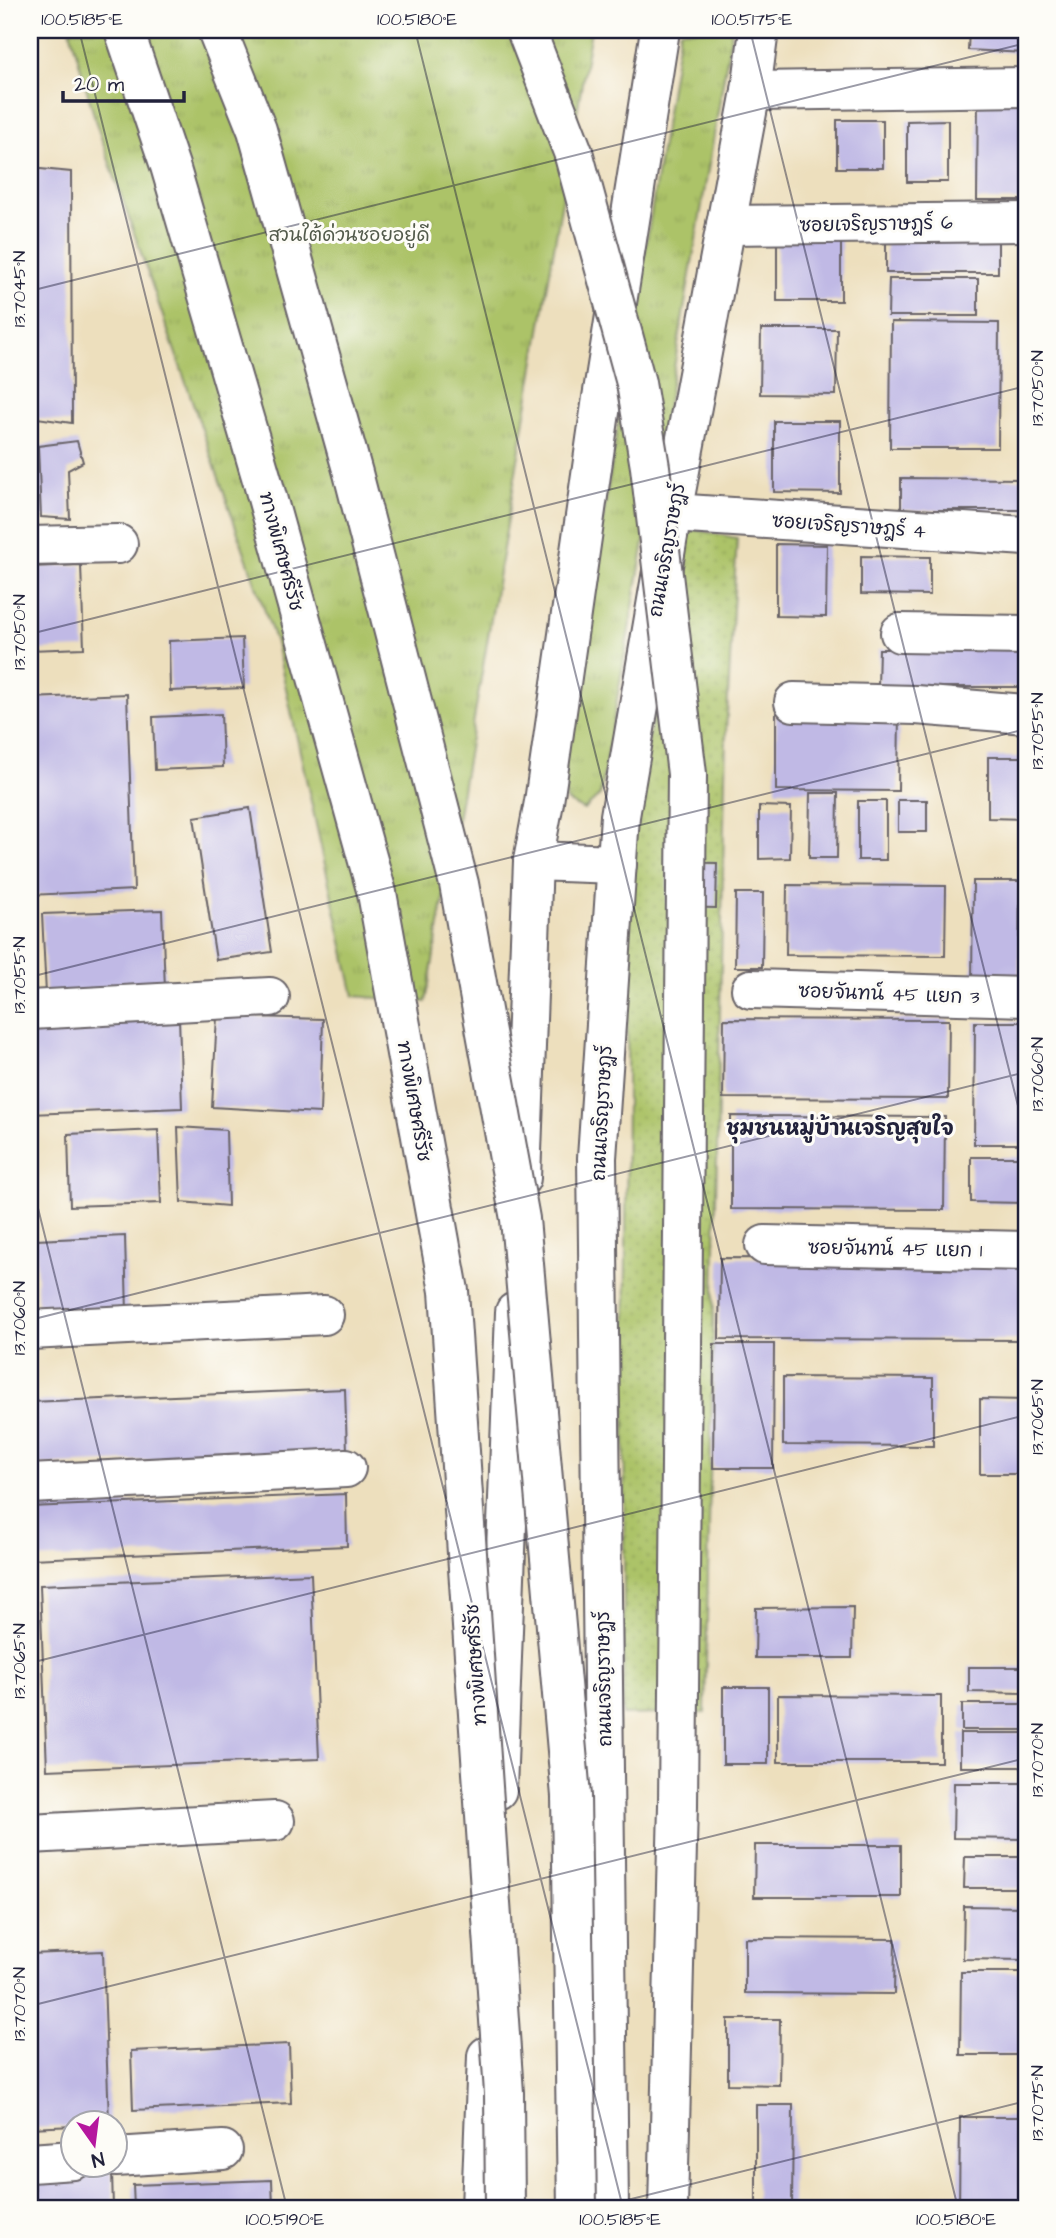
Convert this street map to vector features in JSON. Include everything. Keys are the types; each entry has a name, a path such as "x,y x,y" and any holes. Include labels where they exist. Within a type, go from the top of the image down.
{"main road":[{"name":"ทางพิเศษศรีรัช","path":"124,30 170,166 260,470 377,893 449,1291 504,2093 505,2208"},
{"path":"217,30 257,130 353,472 455,871 520,1219 571,1796 578,2208"},
{"path":"526,30 573,152 636,383 650,467 687,774 678,1805 668,2208"},
{"path":"481,2208 533,861 660,30"},
{"name":"ถนนเจริญราษฎร์","path":"609,2208 597,1158 620,816 672,513 751,91 759,30"},
{"path":"751,91 1026,88"},
{"name":"ซอยเจริญราษฎร์ 6","path":"726,225 1026,222"},
{"name":"ซอยเจริญราษฎร์ 4","path":"672,513 1026,536"},
{"path":"30,546 118,544"},
{"path":"900,633 1026,635"},
{"path":"794,702 916,705 1026,714"},
{"path":"533,861 617,864"},
{"name":"ซอยจันทน์ 45 แยก 3","path":"751,989 1026,997"},
{"path":"30,1010 270,998"},
{"name":"ซอยจันทน์ 45 แยก 1","path":"765,1245 1026,1251"},
{"path":"30,1330 324,1315"},
{"path":"30,1484 346,1468"},
{"path":"30,1834 275,1821"},
{"path":"130,2156 223,2150"},
{"path":"30,2162 60,2161"}],"green space":[{"name":"สวนใต้ด่วนซอยอยู่ดี","path":"70,30 591,30 426,1002 354,996 276,643 97,126"},
{"path":"680,30 732,30 600,795 584,810 567,801 562,779"},
{"path":"691,529 737,538 726,732 705,1713 623,1715 628,930 636,818 679,550"}],"building":[{"path":"969,30 1026,30 1026,53 968,50"},
{"path":"978,95 1026,95 1026,200 977,200"},
{"path":"837,120 883,120 883,168 837,168"},
{"path":"948,120 948,182 907,182 907,121"},
{"path":"30,168 71,172 72,423 30,417"},
{"path":"886,233 998,234 998,273 886,273"},
{"path":"841,236 841,301 777,301 777,237"},
{"path":"889,279 978,279 978,316 888,316"},
{"path":"891,322 999,323 998,448 890,448"},
{"path":"761,329 837,329 836,395 760,394"},
{"path":"774,421 840,421 840,493 774,492"},
{"path":"77,441 83,462 68,470 70,519 41,517 38,446"},
{"path":"901,478 1026,479 1026,510 901,510"},
{"path":"776,544 827,545 826,617 776,616"},
{"path":"861,556 930,557 930,595 861,594"},
{"path":"81,565 84,648 30,650 30,567"},
{"path":"242,638 244,688 170,691 169,641"},
{"path":"879,649 1026,649 1026,687 878,687"},
{"path":"127,694 134,890 30,895 30,698"},
{"path":"776,711 899,711 898,791 776,790"},
{"path":"221,714 223,767 155,770 153,717"},
{"path":"988,757 1026,757 1026,819 988,818"},
{"path":"810,793 838,793 837,858 809,858"},
{"path":"898,800 927,800 927,832 898,832"},
{"path":"858,801 886,801 886,860 858,860"},
{"path":"759,806 791,807 790,858 759,859"},
{"path":"250,808 272,952 216,960 194,817"},
{"path":"668,862 717,863 716,908 667,907"},
{"path":"973,881 1020,881 1019,985 972,985"},
{"path":"787,885 946,886 945,956 786,955"},
{"path":"736,893 763,893 762,967 735,967"},
{"path":"162,910 165,989 46,994 42,914"},
{"path":"217,1016 323,1019 320,1113 212,1107"},
{"path":"179,1017 182,1108 30,1114 30,1023"},
{"path":"724,1019 949,1020 948,1099 723,1098"},
{"path":"975,1022 1026,1022 1025,1144 974,1144"},
{"path":"731,1116 945,1117 944,1210 731,1209"},
{"path":"178,1127 226,1130 228,1206 181,1202"},
{"path":"158,1130 161,1203 70,1206 68,1134"},
{"path":"971,1157 1026,1157 1026,1203 971,1202"},
{"path":"125,1236 127,1314 38,1318 36,1240"},
{"path":"720,1258 1026,1259 1026,1340 719,1339"},
{"path":"714,1344 774,1344 773,1468 713,1468"},
{"path":"783,1377 933,1378 933,1446 783,1445"},
{"path":"345,1389 347,1452 30,1465 30,1402"},
{"path":"980,1399 1026,1400 1026,1474 980,1474"},
{"path":"346,1494 347,1546 30,1559 30,1507"},
{"path":"311,1574 319,1759 47,1770 40,1585"},
{"path":"853,1607 852,1658 755,1658 756,1608"},
{"path":"969,1667 1026,1667 1026,1693 969,1692"},
{"path":"723,1687 768,1687 768,1764 723,1764"},
{"path":"778,1695 941,1696 941,1762 778,1762"},
{"path":"962,1704 1026,1704 1026,1730 962,1730"},
{"path":"960,1733 1026,1733 1026,1767 960,1767"},
{"path":"954,1783 1026,1783 1026,1839 953,1838"},
{"path":"755,1845 901,1845 901,1897 754,1897"},
{"path":"965,1857 1026,1857 1026,1888 964,1888"},
{"path":"964,1906 1026,1907 1026,1960 963,1959"},
{"path":"745,1938 895,1939 894,1994 745,1993"},
{"path":"103,1951 109,2108 60,2108 60,2127 30,2128 30,1954"},
{"path":"961,1972 1026,1972 1026,2055 960,2055"},
{"path":"728,2019 780,2019 779,2085 728,2084"},
{"path":"289,2044 291,2103 133,2110 131,2051"},
{"path":"756,2105 793,2105 792,2208 756,2208"},
{"path":"960,2117 1026,2117 1026,2208 959,2208"},
{"path":"60,2173 60,2178 112,2178 113,2208 35,2208 34,2174"},
{"path":"272,2180 273,2208 134,2208 133,2185"}],"district":[{"name":"ชุมชนหมู่บ้านเจริญสุขใจ","path":"840,1128"}]}
